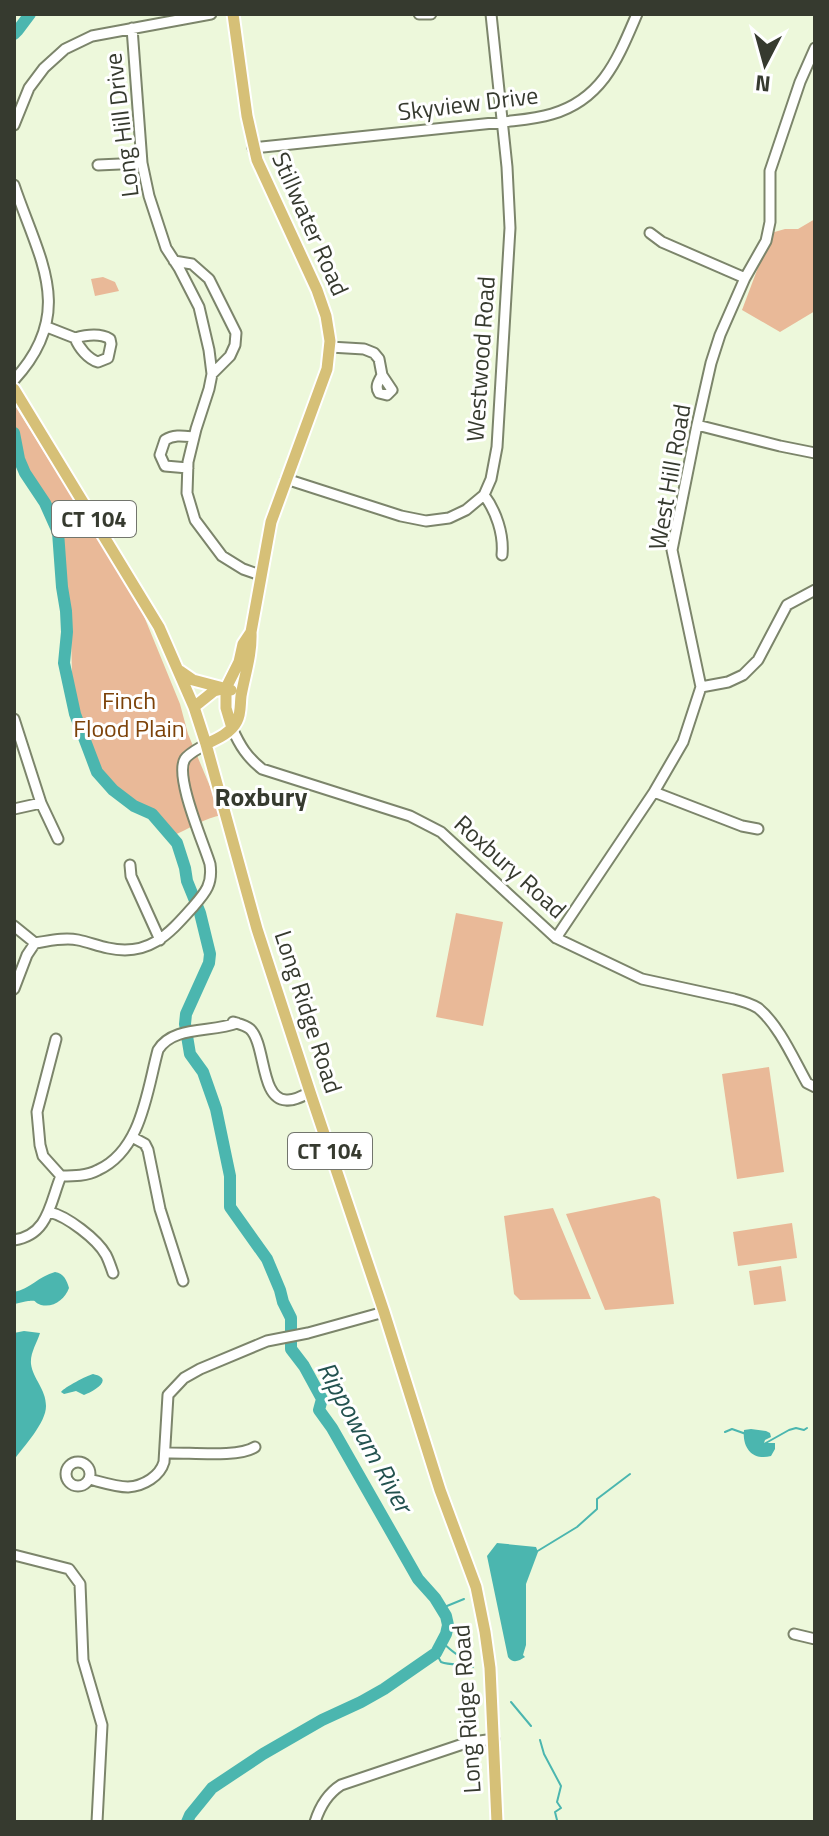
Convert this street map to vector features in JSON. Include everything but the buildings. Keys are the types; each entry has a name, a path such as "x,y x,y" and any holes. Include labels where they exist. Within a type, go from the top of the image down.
{"main road":[{"name":"Stillwater Road","path":"232,728 237,723 252,646 251,632 271,522 323,383 330,347 326,316 317,290 264,179 253,148 233,14"},
{"name":"Long Ridge Road","path":"14,389 159,627 194,707 257,929 440,1490 478,1597 489,1654 497,1822"},
{"name":"Stillwater Road","path":"226,688 239,662 243,644 251,632"},
{"path":"180,671 193,680 234,691 241,698"},
{"path":"194,707 214,691 226,688"},
{"path":"206,744 232,728 226,708 226,688"}],"street":[{"path":"14,125 29,88 44,68 65,49 92,36 211,14"},
{"path":"419,14 431,14"},
{"name":"Westwood Road","path":"484,495 491,479 497,447 510,228 503,122 491,14"},
{"name":"Skyview Drive","path":"253,148 549,115 577,104 610,73 637,14"},
{"name":"Long Hill Drive","path":"132,28 142,163 149,196 166,248 199,307 212,374 194,437 187,493 195,520 222,556 260,575"},
{"name":"West Hill Road","path":"701,687 672,550 697,425 720,335 745,278 766,241 770,222 770,171 800,82 815,48"},
{"path":"98,165 142,163"},
{"path":"14,185 45,273 49,294 47,327 35,354 14,380"},
{"path":"650,233 662,242 745,278"},
{"name":"Long Hill Drive","path":"174,261 192,264 209,279 236,333 230,356 212,374"},
{"path":"47,327 75,338"},
{"path":"330,347 364,349 374,353 379,359 382,375"},
{"path":"697,425 815,453"},
{"path":"188,468 165,466 160,455 169,437 194,437"},
{"path":"286,479 426,521 449,518 466,510 484,495 492,506 503,543 502,555"},
{"path":"556,938 654,792 683,742 701,687 728,682 743,675 758,660 787,605 815,590"},
{"path":"14,719 41,803 58,839"},
{"name":"Roxbury Road","path":"232,728 242,751 262,769 410,816 441,832 556,938 642,979 748,1003 771,1021 807,1083 815,1087"},
{"path":"14,926 35,943 67,939 109,949 139,950 160,940 207,891 212,876 182,771 187,756 206,744"},
{"path":"654,792 742,826 758,829"},
{"path":"14,809 41,803"},
{"path":"130,865 131,876 160,940"},
{"path":"14,989 35,943"},
{"path":"56,1039 37,1112 43,1156 61,1176 79,1176 99,1170 119,1155 132,1137 141,1116 158,1050 173,1036 205,1030 212,1023 225,1021 247,1027 254,1034 267,1081 276,1096 289,1100 310,1092"},
{"path":"132,1137 145,1144 148,1150 160,1209 183,1281"},
{"path":"14,1240 37,1230 49,1212 61,1176"},
{"path":"49,1212 64,1217 97,1244 107,1257 113,1273"},
{"path":"89,1479 128,1487 146,1482 161,1472 168,1395 184,1378 271,1340 384,1312"},
{"path":"165,1453 234,1454 255,1447"},
{"path":"14,1555 69,1569 80,1584 83,1660 102,1725 97,1822"},
{"path":"794,1634 815,1639"},
{"path":"315,1822 328,1794 341,1785 466,1743 494,1739"}],"green space":[{"path":"815,219 815,311 780,332 742,310 771,233 798,229"},
{"path":"103,277 115,282 119,291 95,296 91,279"},
{"name":"Finch Flood Plain","path":"14,404 139,604 222,815 172,836 122,798 79,734 62,540 22,470 15,443"},
{"path":"456,913 503,922 483,1026 436,1017"},
{"path":"769,1067 784,1172 737,1179 722,1074"},
{"path":"654,1196 660,1199 674,1304 605,1310 566,1214"},
{"path":"553,1208 591,1299 520,1300 514,1294 504,1216"},
{"path":"792,1223 797,1258 738,1266 733,1232"},
{"path":"781,1266 786,1301 754,1305 749,1271"}],"water":[{"path":"55,1272 63,1276 69,1288 58,1302 46,1306 33,1301 14,1304 14,1292"},
{"path":"14,1333 40,1333 31,1364 46,1406 39,1427 14,1460"},
{"path":"93,1374 99,1376 102,1382 93,1391 84,1395 76,1391 61,1392 67,1387"},
{"path":"744,1430 770,1433 771,1437 764,1443 775,1443 771,1456 759,1457 750,1452"},
{"path":"497,1543 536,1547 538,1552 526,1584 525,1657 516,1661 508,1657 487,1556"}],"waterway":[{"path":"14,34 30,14"},
{"name":"Rippowam River","path":"14,433 25,473 45,503 58,532 67,632 64,663 75,714 97,772 113,790 134,806 152,814 177,843 200,913 210,954 209,963 186,1014 185,1024 190,1054 203,1072 216,1109 230,1176 230,1207 267,1259 291,1318 291,1349 322,1399 319,1410 418,1579 446,1616 448,1625 436,1653 384,1689 322,1720 212,1788 187,1822"},
{"path":"762,1443 789,1430 807,1428"},
{"path":"725,1432 732,1429 746,1434"},
{"path":"536,1552 577,1527 597,1509 597,1499 630,1474"},
{"path":"442,1608 464,1599"},
{"path":"443,1643 459,1656 471,1658 473,1666"},
{"path":"436,1653 441,1662 473,1667"},
{"path":"511,1702 531,1726"},
{"path":"540,1740 561,1786 557,1802 561,1808 555,1812 557,1820"}],"district":[{"name":"Roxbury","path":"261,797"}]}
